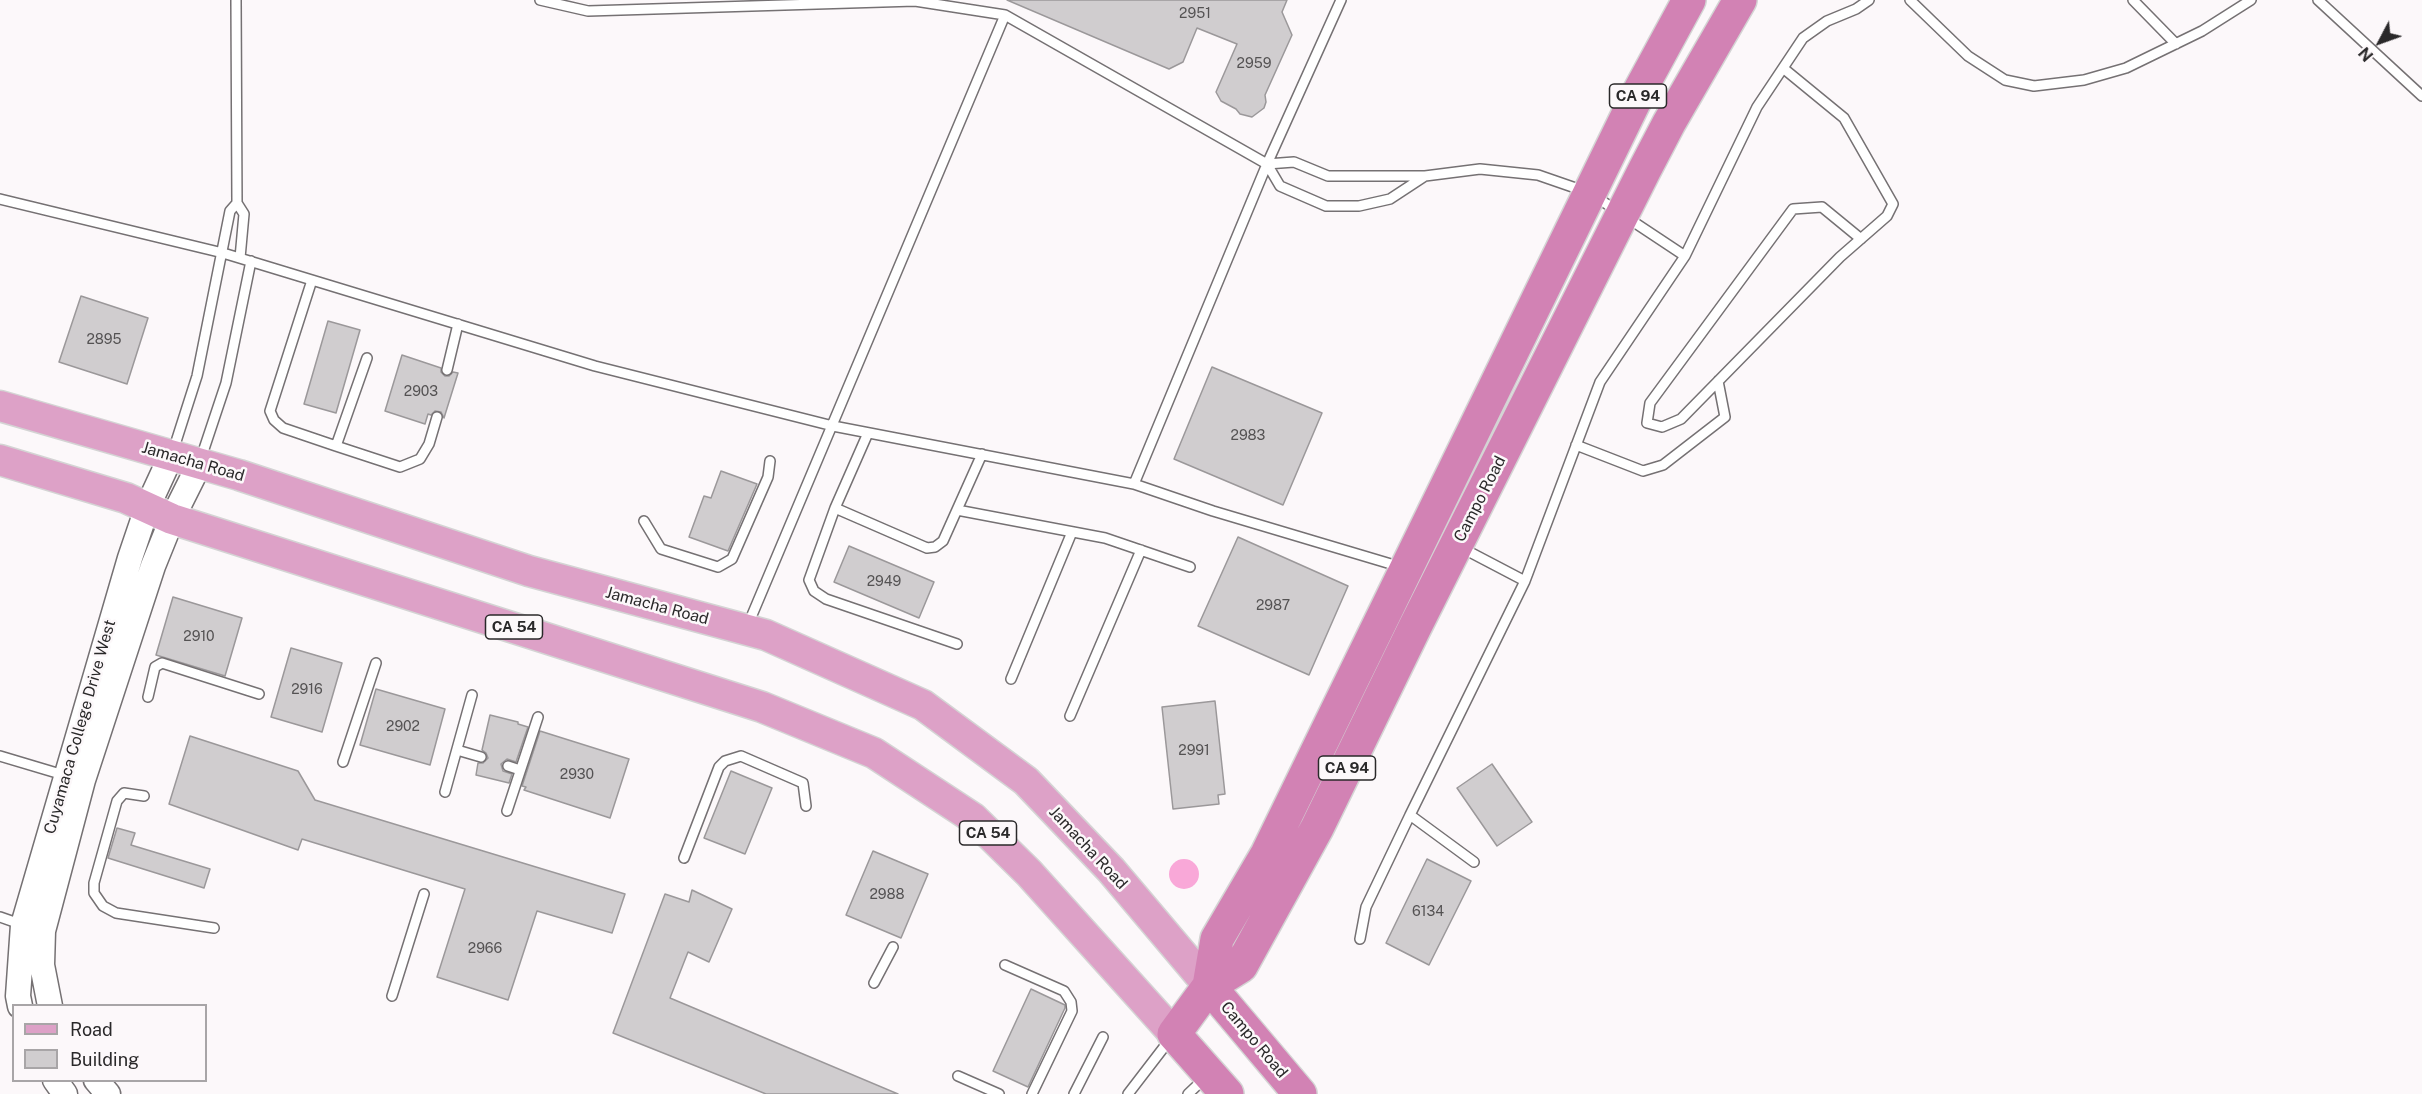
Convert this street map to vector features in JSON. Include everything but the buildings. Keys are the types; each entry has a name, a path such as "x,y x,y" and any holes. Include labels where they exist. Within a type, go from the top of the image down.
{"highway":[{"name":"Campo Road","path":"1300,1094 1209,986 1217,939 1266,855 1590,193 1689,0"},
{"name":"Campo Road","path":"1174,1034 1209,986 1241,966 1317,828 1622,214 1669,123 1740,0"},
{"path":"1174,1034 1214,1089"}],"main road":[{"name":"Jamacha Road","path":"0,406 239,474 529,571 766,635 923,705 1026,781 1111,870 1209,986"},
{"name":"CA 54","path":"0,460 126,498 160,514 762,707 874,753 973,818 1053,899 1174,1034"}],"street":[{"name":"Cuyamaca College Drive West","path":"20,1004 18,996 33,928 74,778 160,514 171,456"},
{"name":"Cuyamaca College Drive West","path":"160,514 200,463"},
{"name":"Cuyamaca College Drive West","path":"33,928 50,1004"},
{"path":"98,1082 108,1094"}],"lane":[{"path":"236,0 237,203 244,214 240,258"},
{"path":"540,0 588,11 915,1 1005,15 1267,164 1280,186 1326,206 1359,206 1390,199 1425,176"},
{"path":"1134,484 1267,164 1341,0"},
{"path":"1360,939 1366,907 1525,581 1600,382 1684,256 1757,107 1803,38 1827,21 1856,9 1869,0"},
{"path":"1910,0 1968,56 2005,80 2034,86 2084,80 2126,68 2202,32 2251,0"},
{"path":"2133,0 2176,44"},
{"path":"2318,0 2422,96"},
{"path":"746,630 1005,15"},
{"path":"1783,68 1844,118 1893,204 1887,216 1861,239 1681,419 1662,427 1647,423 1650,403 1793,209 1822,207 1861,239"},
{"path":"1267,164 1294,162 1328,176 1425,176 1480,169 1538,175 1590,193 1684,256"},
{"path":"0,199 223,253 595,366 833,426 1134,484 1213,511 1407,568"},
{"path":"171,456 197,376 230,211 237,203"},
{"path":"200,463 226,383 251,261"},
{"path":"312,280 270,411 274,420 283,428 400,467 420,459 429,444 436,417"},
{"path":"447,370 458,324"},
{"path":"336,446 367,358"},
{"path":"1576,445 1643,471 1663,465 1725,417 1718,381"},
{"path":"868,433 835,508 809,580 814,591 826,599 957,644"},
{"path":"835,508 927,548 935,547 943,541 982,454"},
{"path":"644,521 661,549 718,567 732,559 768,477 770,461"},
{"path":"957,510 1105,538 1190,567"},
{"path":"1011,679 1072,531"},
{"path":"1457,545 1525,581"},
{"path":"1070,716 1141,550"},
{"path":"148,697 155,667 162,663 259,694"},
{"path":"343,762 376,663"},
{"path":"445,792 472,695"},
{"path":"507,811 538,717"},
{"path":"457,750 481,757"},
{"path":"0,756 74,778"},
{"path":"684,858 720,767 725,761 741,756 803,783 806,806"},
{"path":"508,766 520,770"},
{"path":"144,796 124,793 117,801 94,882 94,892 103,906 116,913 214,928"},
{"path":"1410,814 1474,862"},
{"path":"392,996 424,894"},
{"path":"0,917 33,928"},
{"path":"874,983 893,947"},
{"path":"1005,965 1064,991 1071,1002 1072,1011 1032,1094"},
{"path":"1128,1094 1174,1034"},
{"path":"1074,1094 1102,1037"},
{"path":"958,1076 999,1094"}],"shaded area":[{"path":"1184,859 1195,863 1199,874 1195,885 1184,889 1173,885 1169,874 1173,863"}]}
